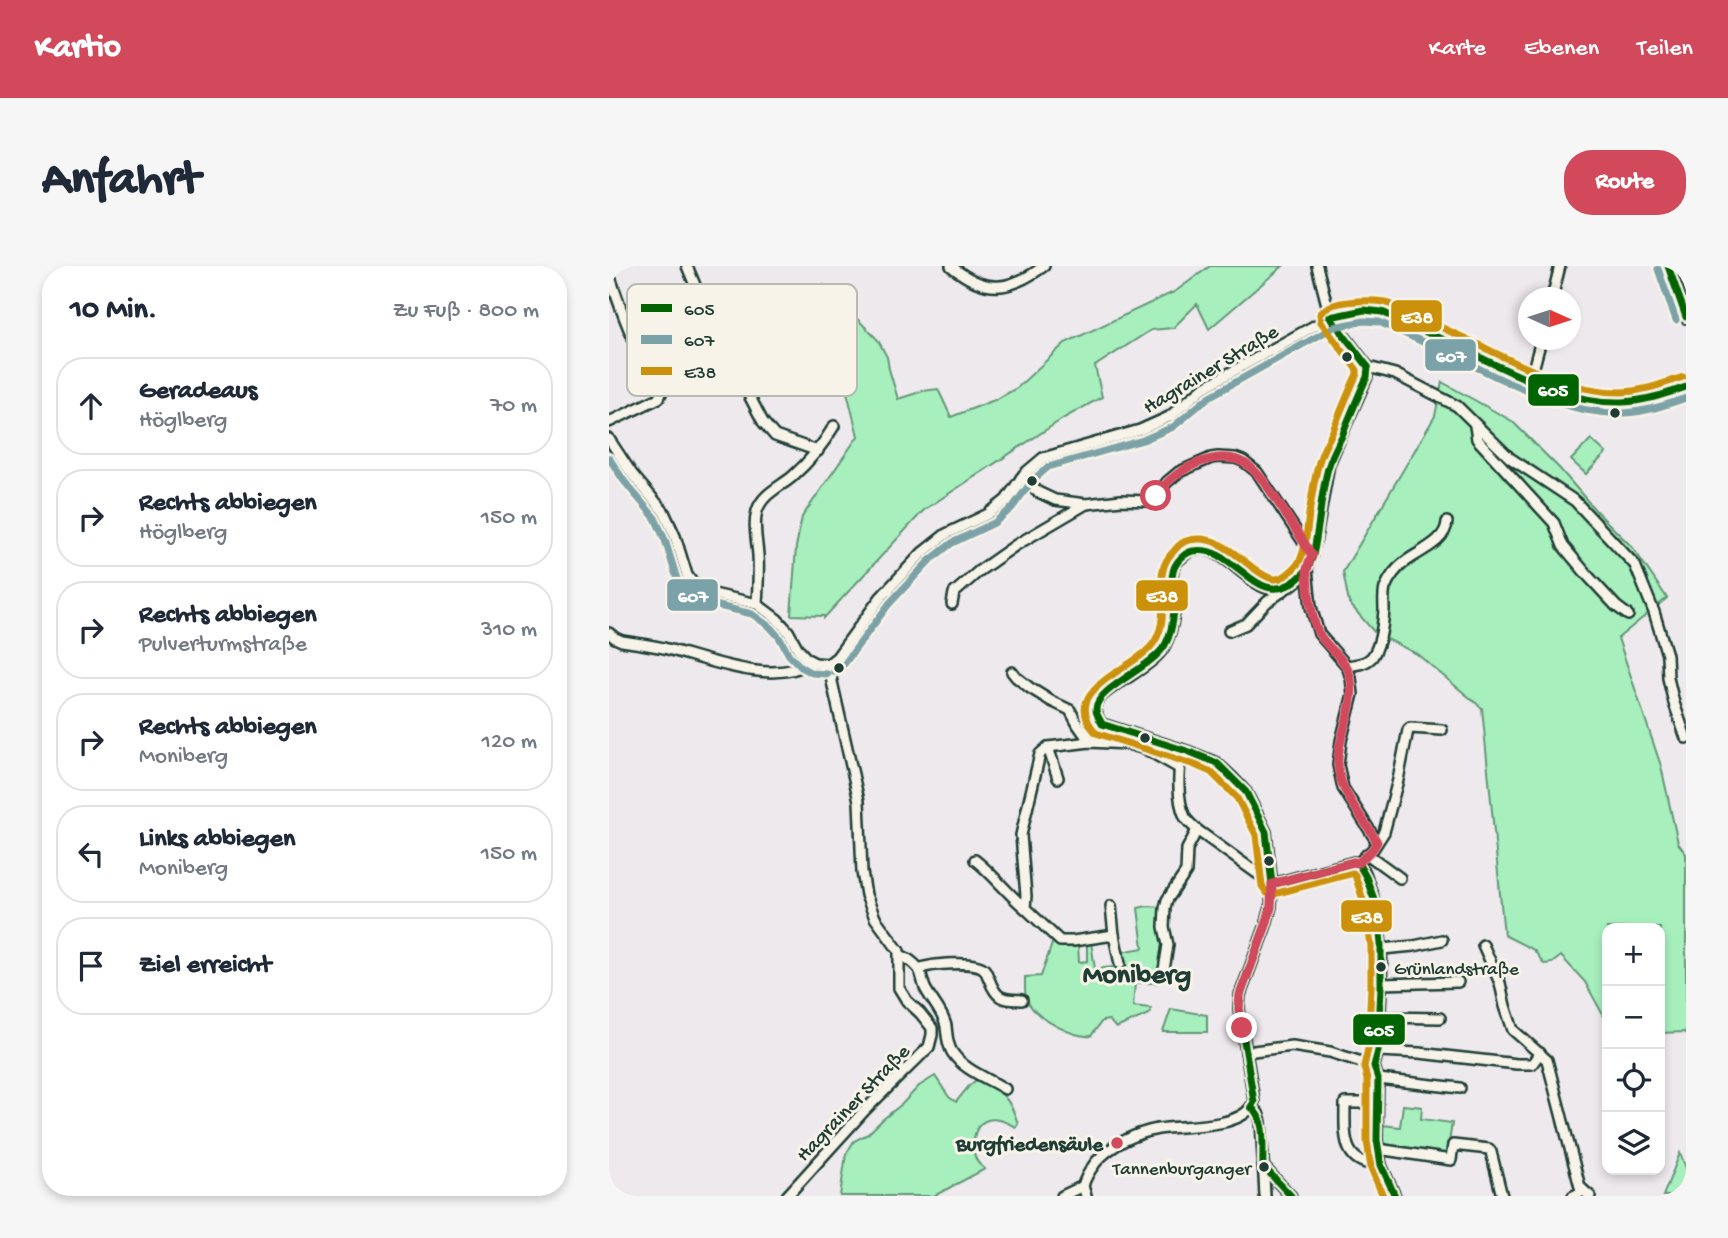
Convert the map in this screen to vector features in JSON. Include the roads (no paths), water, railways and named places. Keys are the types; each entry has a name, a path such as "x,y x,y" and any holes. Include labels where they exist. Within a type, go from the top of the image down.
{"main road":[{"path":"1668,266 1686,317"}],"street":[{"path":"687,266 695,284"},
{"path":"951,266 965,278 979,284 1000,287 1031,276 1044,266"},
{"path":"1317,266 1330,317 1368,367 1395,374 1457,407 1510,458 1575,501 1635,565 1654,612 1667,655 1668,678 1686,738"},
{"path":"1555,287 1560,266"},
{"path":"609,274 627,323"},
{"name":"Hagrainer Straße","path":"828,664 838,657 881,597 922,552 946,534 988,514 1006,499 1021,478 1043,458 1140,430 1169,417 1203,388 1330,317 1364,310 1382,312 1530,381 1578,398 1615,403 1649,399 1686,387"},
{"path":"1530,381 1538,350"},
{"path":"1229,631 1246,624 1267,602 1298,580 1307,569 1329,464 1367,377 1368,367"},
{"path":"609,422 660,396"},
{"path":"750,396 766,426 775,436 818,451"},
{"path":"1474,424 1478,439 1554,523 1563,546 1616,606 1628,615"},
{"path":"757,604 757,511 763,499 791,478 818,451 834,426"},
{"path":"609,439 632,474 664,512 691,581 705,592 757,604 777,619 788,631 798,649 811,662"},
{"path":"1021,478 1048,498 1055,500 1086,504 1121,499 1152,500 1179,472 1211,458 1235,458 1257,472 1312,555"},
{"path":"952,604 954,593 979,571 1016,545 1086,504"},
{"path":"1347,666 1363,663 1371,658 1382,626 1384,594 1388,583 1403,564 1429,547 1447,529 1447,522"},
{"path":"1086,1196 1083,1182 1106,1152 1139,1135 1160,1129 1226,1121 1247,1113 1254,1102 1239,1009 1240,995 1266,925 1271,907 1272,884 1266,832 1246,792 1233,777 1217,763 1102,724 1097,717 1098,701 1107,689 1139,670 1161,651 1173,619 1173,568 1189,551 1201,549 1214,552 1256,582 1272,590 1285,589"},
{"path":"1307,569 1311,607 1319,634 1347,666 1351,678 1353,694 1338,765 1343,788 1377,842"},
{"path":"610,635 622,641 667,649 709,662 745,669 786,671 811,662 828,664 859,801 862,872 866,895 875,918 897,946 900,956 907,958 919,969 925,989 946,1025 952,1052 977,1074 1005,1089"},
{"path":"1012,672 1030,688 1070,709 1090,742"},
{"path":"1358,863 1384,832 1408,730 1442,730"},
{"path":"1025,908 1021,835 1040,754 1048,747 1090,742 1128,744 1145,749 1179,768"},
{"path":"1048,747 1058,778"},
{"path":"1181,749 1181,803 1186,820 1272,884"},
{"path":"1164,970 1168,945 1164,927 1165,908 1167,900 1186,872 1187,849 1197,830"},
{"path":"1367,855 1401,878"},
{"path":"975,860 1061,941 1114,935"},
{"path":"1272,884 1353,862 1363,867 1375,899 1382,949 1378,1051 1374,1066 1378,1079 1378,1149 1381,1165 1395,1196"},
{"path":"1111,906 1120,964"},
{"path":"1382,949 1442,940"},
{"path":"1483,945 1500,983 1513,1030 1547,1060 1580,1187 1587,1193"},
{"name":"Hagrainer Straße","path":"787,1196 865,1110 929,1047 932,1035 930,1024 907,1002 899,988 900,956"},
{"path":"919,969 932,965 980,966 985,970 1000,998 1023,1000"},
{"path":"1380,984 1458,982"},
{"path":"1379,1017 1440,1018"},
{"path":"1246,1052 1292,1046 1330,1052 1374,1066"},
{"path":"1378,1051 1517,1064 1532,1064 1540,1053"},
{"path":"1378,1079 1460,1088"},
{"path":"1377,1103 1345,1103 1345,1115 1352,1156 1367,1165 1381,1165"},
{"path":"1251,1107 1258,1113 1261,1122 1265,1196"},
{"path":"1378,1149 1451,1160 1453,1145 1489,1149 1502,1196"},
{"path":"1263,1166 1291,1196"},
{"path":"1062,1196 1083,1186"},
{"path":"1573,1196 1587,1193"}],"waterway":[{"path":"826,1144 859,1110"},
{"path":"812,1161 820,1151"}],"place":[{"name":"Grünlandstraße","path":"1381,967"},
{"name":"Burgfriedensäule","path":"1117,1143"},
{"name":"Tannenburganger","path":"1264,1167"}],"district":[{"name":"Moniberg","path":"1137,972"}]}
